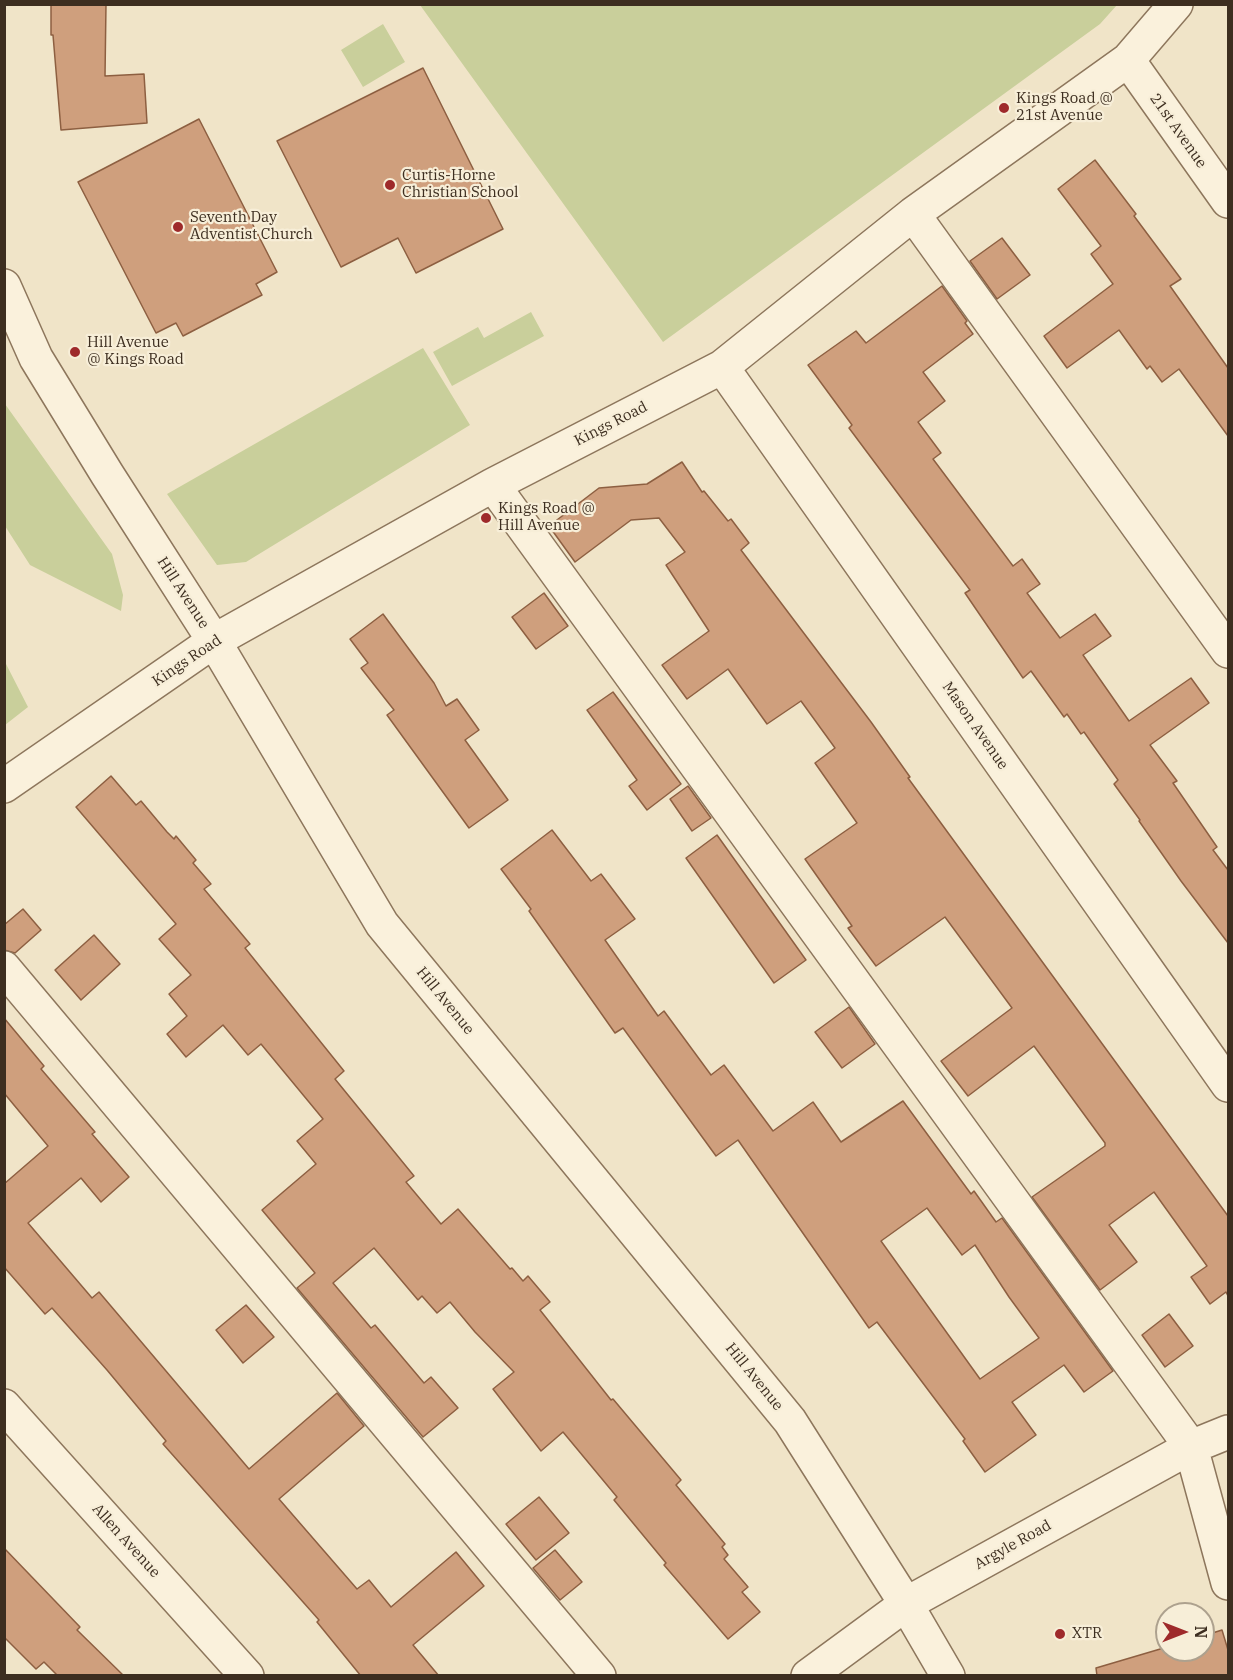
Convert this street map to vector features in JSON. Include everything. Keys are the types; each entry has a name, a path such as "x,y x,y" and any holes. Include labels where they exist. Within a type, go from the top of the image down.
{"street":[{"name":"Kings Road","path":"4,786 214,641 494,485 722,367 913,214 1128,60 1176,4"},
{"name":"21st Avenue","path":"1128,60 1228,201"},
{"path":"913,214 1228,651"},
{"name":"Hill Avenue","path":"4,285 36,358 214,641 382,924 790,1421 906,1604 948,1676"},
{"name":"Mason Avenue","path":"722,367 1228,1085"},
{"path":"494,485 1191,1447 1228,1582"},
{"path":"4,968 599,1676"},
{"name":"Allen Avenue","path":"4,1406 247,1676"},
{"name":"Argyle Road","path":"808,1676 906,1604 1191,1447 1228,1432"}],"green space":[{"path":"420,5 1117,5 1100,24 663,342"},
{"path":"383,24 405,62 363,87 341,50"},
{"path":"531,312 544,336 452,386 433,352 478,327 484,338"},
{"path":"423,348 470,425 246,562 217,565 167,494"},
{"path":"5,404 112,554 123,595 121,611 30,565 5,526"},
{"path":"5,662 28,707 4,725"}],"building":[{"path":"51,4 106,4 105,76 144,74 147,123 61,130 53,35 51,35"},
{"name":"Curtis-Horne Christian School","path":"423,68 503,229 416,273 398,238 341,267 277,141"},
{"name":"Seventh Day Adventist Church","path":"199,119 277,272 256,284 262,295 183,336 176,323 156,333 78,182"},
{"path":"1095,160 1181,279 1170,286 1228,368 1228,436 1179,369 1162,382 1150,366 1147,369 1119,330 1067,368 1044,336 1113,284 1091,254 1101,246 1058,189"},
{"path":"1002,238 1030,275 997,299 970,261"},
{"path":"942,286 967,321 965,323 973,334 923,372 945,401 918,422 941,453 933,459 1013,566 1022,559 1040,584 1027,593 1060,638 1095,614 1111,636 1083,655 1129,721 1191,678 1209,703 1150,745 1177,781 1173,783 1217,847 1213,850 1228,870 1228,943 1139,821 1114,784 1118,780 1084,732 1081,734 1067,714 1064,717 1031,671 1023,678 965,593 970,590 849,428 852,425 808,365 856,331 866,343"},
{"path":"682,462 702,492 704,491 728,521 731,519 749,543 741,550 871,722 910,777 908,778 1228,1216 1228,1296 1226,1292 1210,1304 1191,1277 1207,1266 1154,1192 1109,1225 1137,1262 1100,1290 1032,1197 1105,1146 1105,1143 1034,1046 968,1096 941,1061 1012,1008 945,917 876,966 848,928 852,926 805,859 857,823 815,763 835,748 801,701 767,724 728,669 687,699 662,665 709,631 666,565 685,552 659,518 631,520 575,562 549,526 599,488 647,484"},
{"path":"544,593 568,626 536,649 512,617"},
{"path":"383,614 434,683 446,706 457,699 479,730 465,740 508,800 469,828 387,715 394,710 361,668 368,663 350,639"},
{"path":"613,692 681,784 647,810 629,786 637,780 587,710"},
{"path":"111,776 136,805 141,801 167,832 174,839 176,836 196,860 193,863 211,884 204,889 250,944 245,948 344,1071 335,1079 414,1176 406,1182 441,1224 458,1209 510,1269 512,1268 523,1281 528,1276 550,1302 540,1310 611,1400 613,1399 681,1480 676,1485 725,1544 722,1547 728,1555 724,1559 748,1587 742,1592 760,1612 728,1639 664,1565 666,1563 614,1500 617,1497 563,1432 541,1451 493,1389 514,1372 450,1302 437,1313 422,1296 418,1300 374,1248 333,1283 371,1328 375,1325 424,1383 431,1377 458,1408 423,1437 297,1288 315,1273 262,1210 316,1164 297,1141 323,1119 261,1044 248,1055 223,1025 186,1057 167,1034 187,1016 169,994 191,975 159,939 176,924 76,807"},
{"path":"688,786 711,818 692,831 670,799"},
{"path":"552,830 591,881 601,874 635,919 605,940 658,1016 664,1011 711,1075 724,1065 773,1131 813,1102 841,1142 903,1101 971,1194 974,1191 996,1222 1002,1218 1113,1371 1084,1392 1064,1365 1012,1402 1036,1435 985,1472 963,1441 965,1439 877,1322 869,1328 738,1140 716,1156 623,1028 615,1033 529,911 531,909 501,869","holes":["927,1208 962,1255 975,1245 1039,1338 980,1379 881,1241"]},
{"path":"717,835 806,960 774,983 686,858"},
{"path":"23,909 41,930 15,953 4,950 4,925"},
{"path":"94,935 120,964 81,1000 55,970"},
{"path":"849,1007 875,1044 842,1068 815,1032"},
{"path":"4,1018 44,1066 41,1069 95,1132 92,1134 129,1177 101,1202 81,1178 28,1223 92,1298 99,1292 249,1469 337,1393 364,1426 279,1499 357,1589 369,1580 391,1607 456,1552 484,1586 413,1645 439,1676 361,1676 317,1622 319,1620 163,1444 166,1441 107,1370 52,1308 45,1314 4,1267 4,1184 48,1146 4,1093"},
{"path":"246,1305 274,1337 243,1363 216,1330"},
{"path":"1169,1314 1193,1346 1165,1367 1142,1335"},
{"path":"539,1497 569,1533 536,1560 506,1524"},
{"path":"4,1548 80,1627 77,1630 124,1676 58,1676 44,1662 36,1669 4,1637"},
{"path":"555,1550 582,1582 560,1600 533,1568"},
{"path":"1222,1630 1228,1650 1228,1676 1097,1676 1096,1668 1155,1651 1155,1662 1215,1662 1215,1632"}],"place":[{"name":"Kings Road @ 21st Avenue","path":"1004,108"},
{"name":"Curtis-Horne Christian School","path":"390,185"},
{"name":"Seventh Day Adventist Church","path":"178,227"},
{"name":"Hill Avenue @ Kings Road","path":"75,352"},
{"name":"Kings Road @ Hill Avenue","path":"486,518"},
{"name":"XTR","path":"1060,1634"}]}
